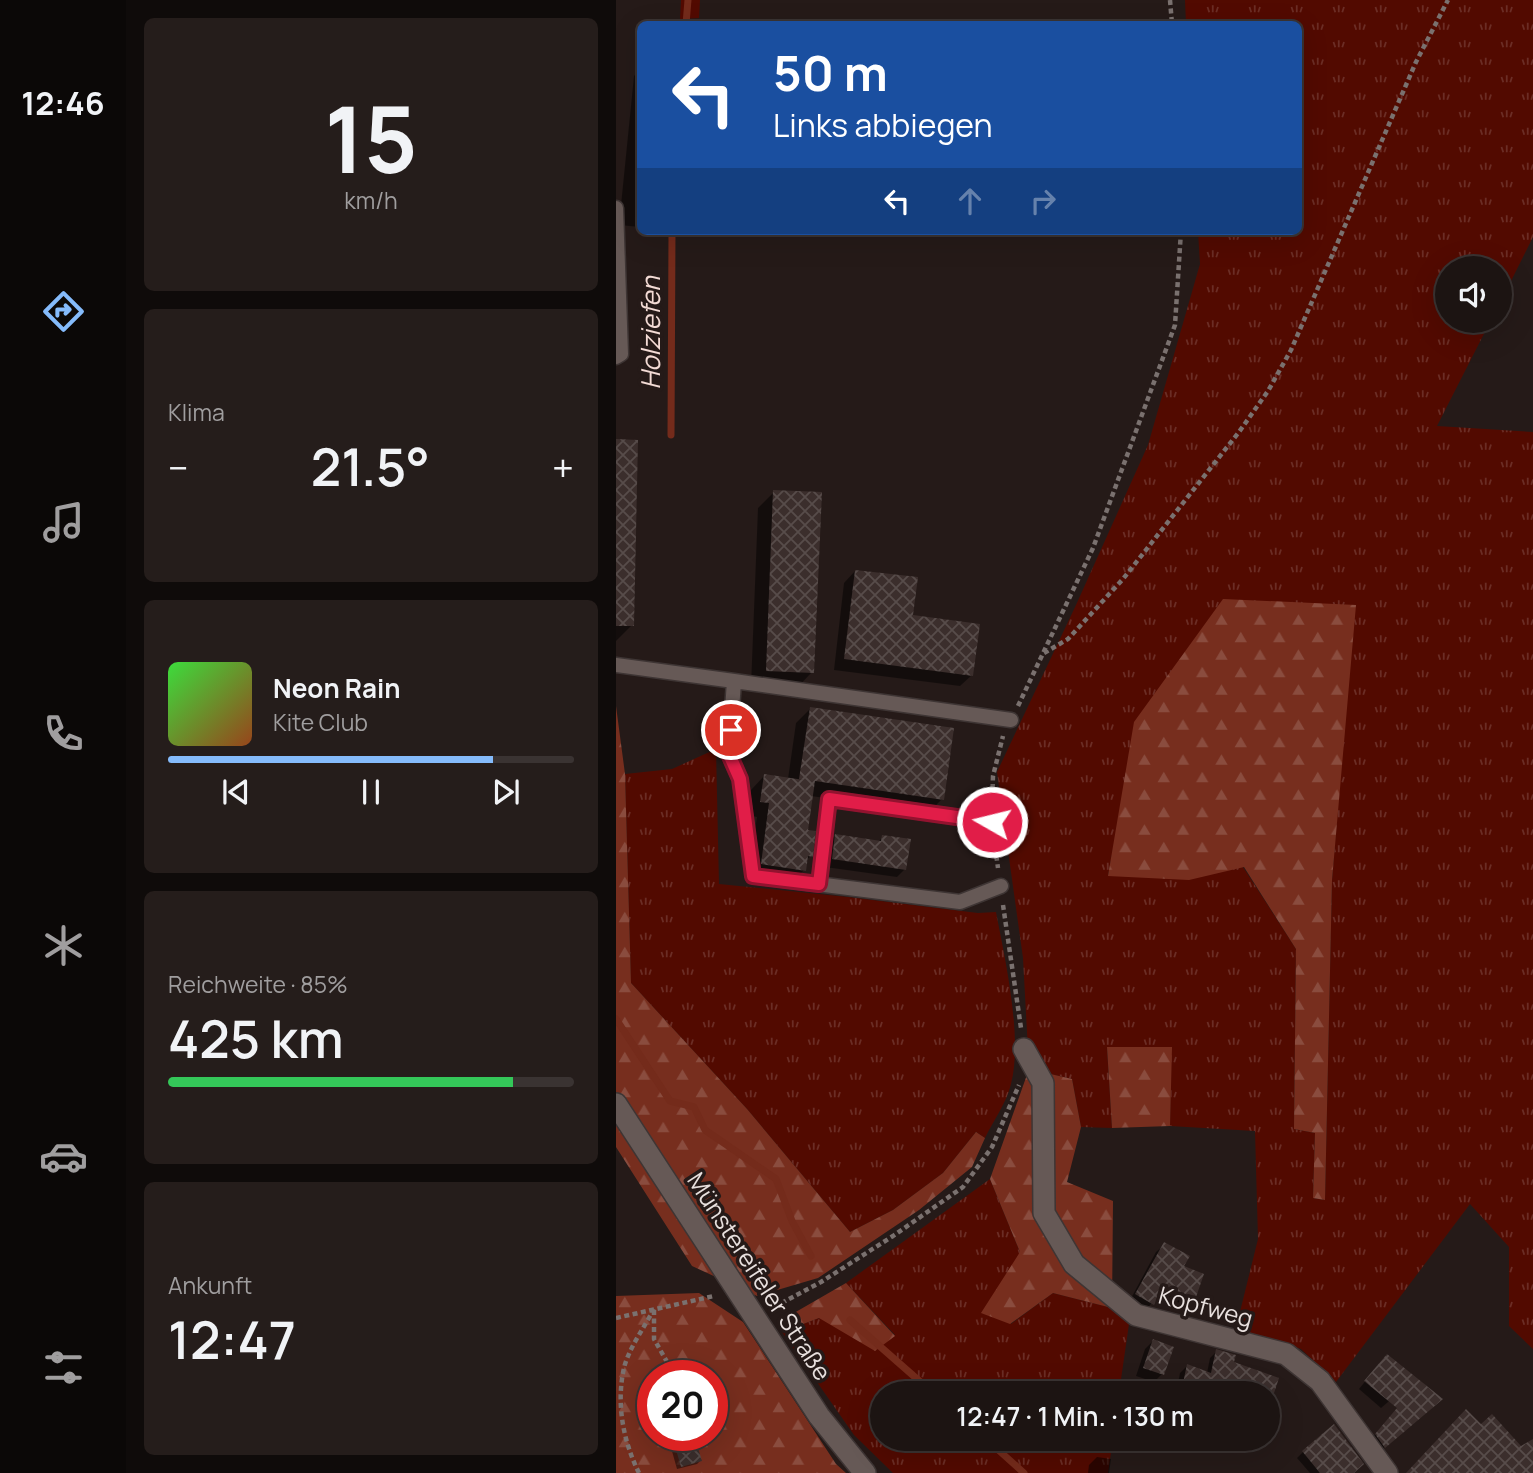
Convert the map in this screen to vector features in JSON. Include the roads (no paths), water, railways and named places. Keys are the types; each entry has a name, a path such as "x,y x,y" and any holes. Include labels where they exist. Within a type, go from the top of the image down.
{"street":[{"name":"Kopfweg","path":"1024,1049 1043,1083 1044,1213 1074,1264 1136,1315 1286,1354 1320,1381 1387,1473"},
{"name":"Münstereifeler Straße","path":"616,1104 819,1416 865,1473"}],"lane":[{"path":"616,208 621,354 616,358"},
{"path":"616,664 1011,720"},
{"path":"734,681 729,754 740,779 753,876 960,902 1001,886"},
{"path":"819,884 829,799 992,822"}],"waterway":[{"name":"Holziefen","path":"686,21 688,0"},
{"name":"Holziefen","path":"671,435 672,235"},
{"name":"Holziefen","path":"616,1019 670,1101 694,1107 705,1130 776,1179 792,1221 811,1256"},
{"name":"Holziefen","path":"850,1320 919,1381"},
{"name":"Holziefen","path":"999,1451 1024,1473"}]}
